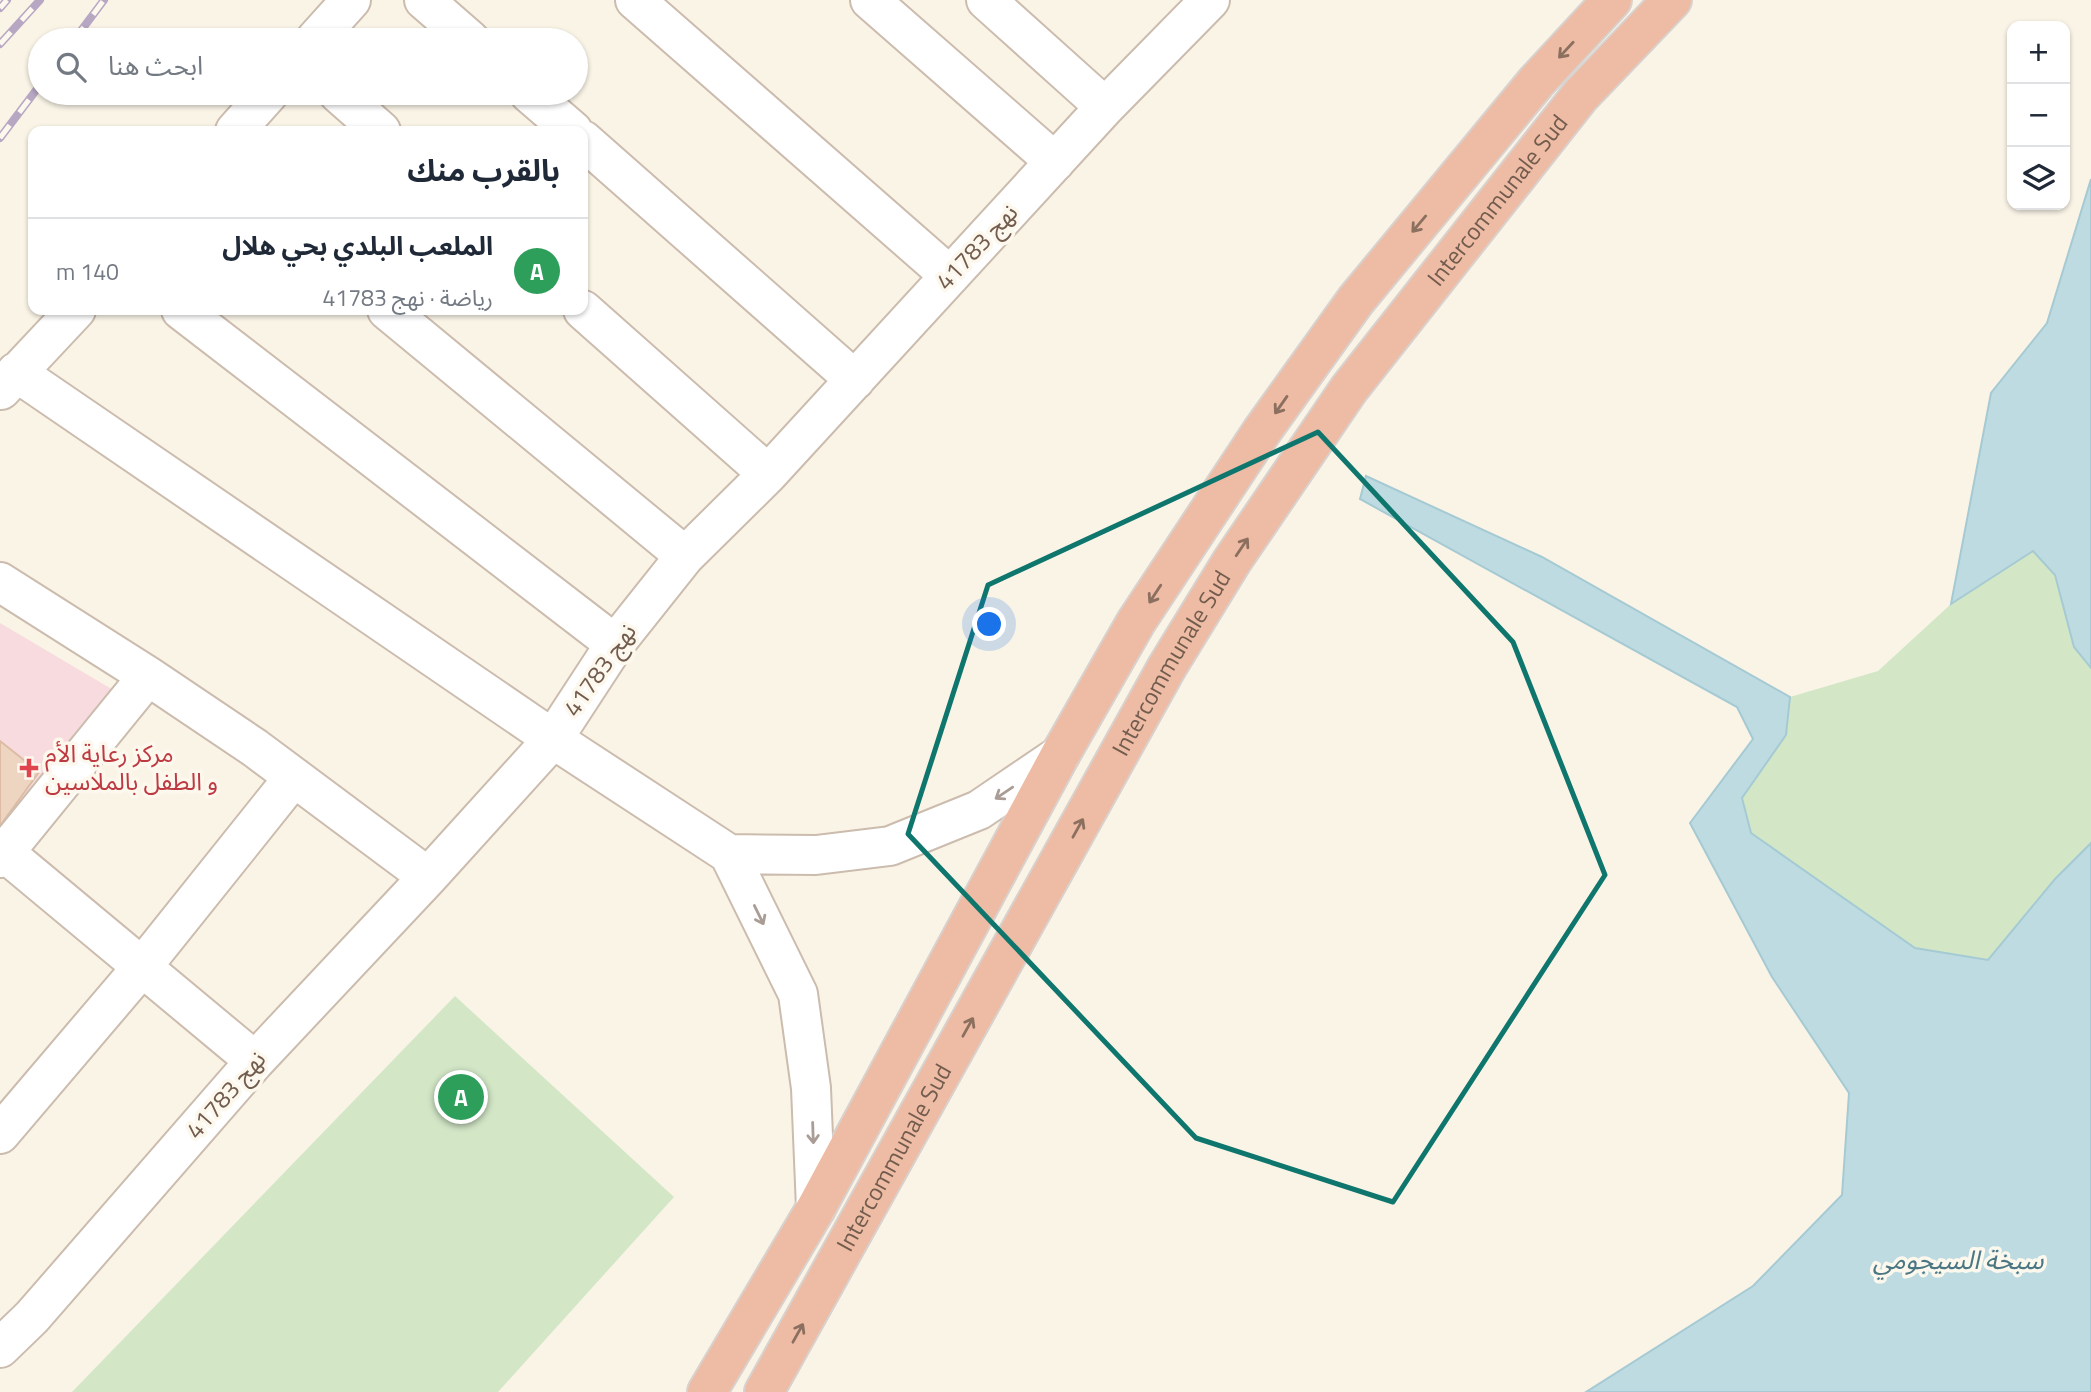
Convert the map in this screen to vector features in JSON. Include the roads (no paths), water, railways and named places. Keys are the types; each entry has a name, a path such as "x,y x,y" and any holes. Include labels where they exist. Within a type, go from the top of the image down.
{"highway":[{"name":"Intercommunale Sud","path":"707,1392 816,1208 1060,755 1136,622 1262,431 1356,300 1537,81 1612,0"},
{"name":"Intercommunale Sud","path":"764,1392 1167,667 1232,561 1349,389 1419,299 1580,96 1672,0"}],"street":[{"path":"326,28 351,0"},
{"path":"424,0 456,28"},
{"path":"635,0 950,276"},
{"path":"870,0 1055,162"},
{"path":"986,0 1105,107"},
{"name":"نهج 41783","path":"0,1348 32,1317 256,1061 553,739 615,644 685,556 768,474 1196,5"},
{"path":"240,126 259,105"},
{"path":"352,105 375,126"},
{"path":"543,105 567,126"},
{"path":"588,144 855,380"},
{"path":"588,314 768,474"},
{"path":"71,315 8,382 729,854 798,994 811,1088 816,1208"},
{"path":"187,315 615,644"},
{"path":"393,315 685,556"},
{"path":"0,582 148,676 294,777 428,877"},
{"path":"148,676 2,855 256,1061"},
{"path":"729,854 816,855 890,846 979,810 1060,755"},
{"path":"0,1134 142,967 294,777"}],"water":[{"path":"2091,179 2091,668 2074,647 2055,575 2033,551 1951,604 1991,393 2047,323"},
{"name":"سبخة السيجومي","path":"1366,476 1542,557 1790,697 1786,735 1742,798 1751,833 1915,948 1988,960 2055,879 2091,843 2091,1392 1586,1392 1753,1286 1842,1195 1849,1093 1772,977 1690,823 1753,739 1737,707 1360,499"}],"railway":[{"path":"0,8 7,0"},
{"path":"0,44 40,0"},
{"path":"83,28 104,0"},
{"path":"0,138 28,101"}],"place":[{"name":"مركز رعاية الأم و الطفل بالملاسين","path":"29,768"},
{"name":"الملعب البلدي بحي هلال","path":"461,1097"}]}
